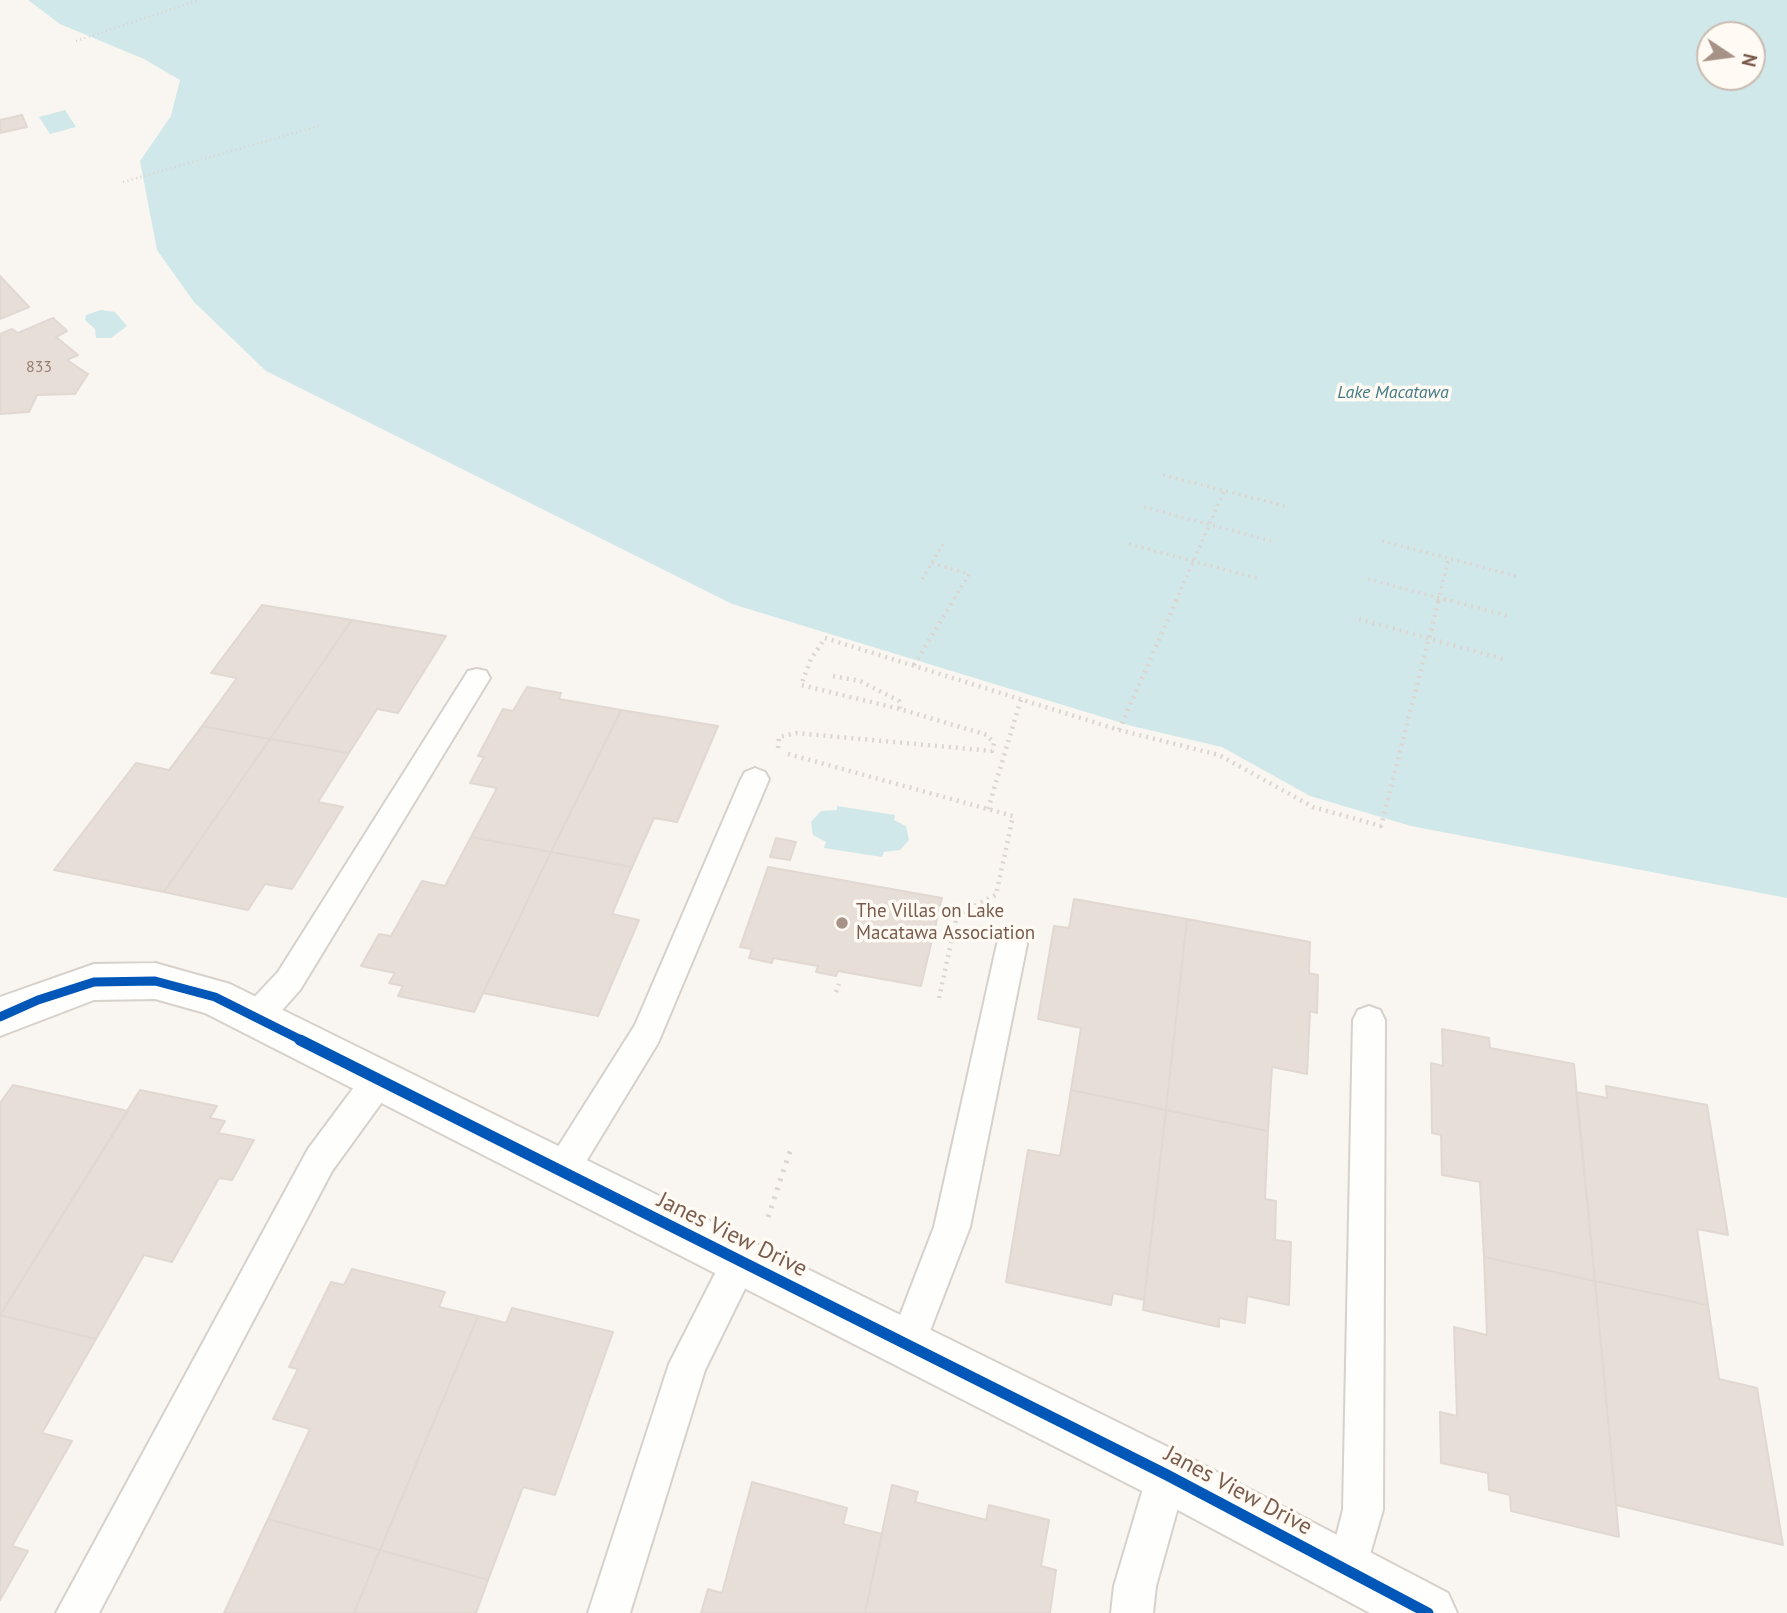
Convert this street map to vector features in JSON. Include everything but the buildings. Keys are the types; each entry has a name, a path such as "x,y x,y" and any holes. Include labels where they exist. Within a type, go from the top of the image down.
{"street":[{"name":"Janes View Drive","path":"0,1017 38,1000 94,982 155,981 215,997 1167,1475 1428,1613"}],"lane":[{"path":"256,1017 289,981 477,678"},
{"path":"561,1172 647,1033 754,779"},
{"path":"907,1344 952,1227 1012,944"},
{"path":"1347,1571 1363,1510 1369,1020"},
{"path":"77,1613 320,1160 378,1081"},
{"path":"609,1613 688,1364 741,1260"},
{"path":"1132,1613 1135,1586 1167,1475"}],"path":[{"path":"76,41 200,0"},
{"path":"123,182 322,125"},
{"path":"1163,475 1288,507"},
{"path":"1119,730 1224,491"},
{"path":"1144,508 1271,541"},
{"path":"922,579 945,541"},
{"path":"1382,541 1520,577"},
{"path":"1129,544 1261,579"},
{"path":"992,751 994,743 987,735 901,709 807,688 800,681 825,638 1119,730 1219,755 1313,807 1381,826 1449,558"},
{"path":"914,665 969,574 932,563"},
{"path":"1367,579 1508,616"},
{"path":"1359,619 1503,659"},
{"path":"833,676 860,681 899,701 901,709"},
{"path":"988,809 1021,699"},
{"path":"939,1003 957,915 996,895 1013,816 789,755 779,750 777,741 785,734 796,733 1004,754"},
{"path":"836,992 839,984"},
{"path":"768,1217 790,1151"}],"water":[{"name":"Lake Macatawa","path":"28,0 1787,0 1787,898 1411,826 1310,796 1222,747 1132,726 732,604 266,371 194,302 157,250 140,161 171,116 180,80 144,59 60,24"},
{"path":"65,110 76,127 50,134 39,117"},
{"path":"101,310 115,312 127,326 111,338 96,338 95,329 85,320 86,315"},
{"path":"837,806 895,815 894,820 906,826 909,840 900,850 884,852 882,857 824,848 826,842 813,835 811,822 821,811 837,810"}],"cycle path":[{"path":"0,1017 38,1000 94,982 155,981 215,997 1167,1475 1428,1613"}],"place":[{"name":"The Villas on Lake Macatawa Association","path":"842,923"}]}
